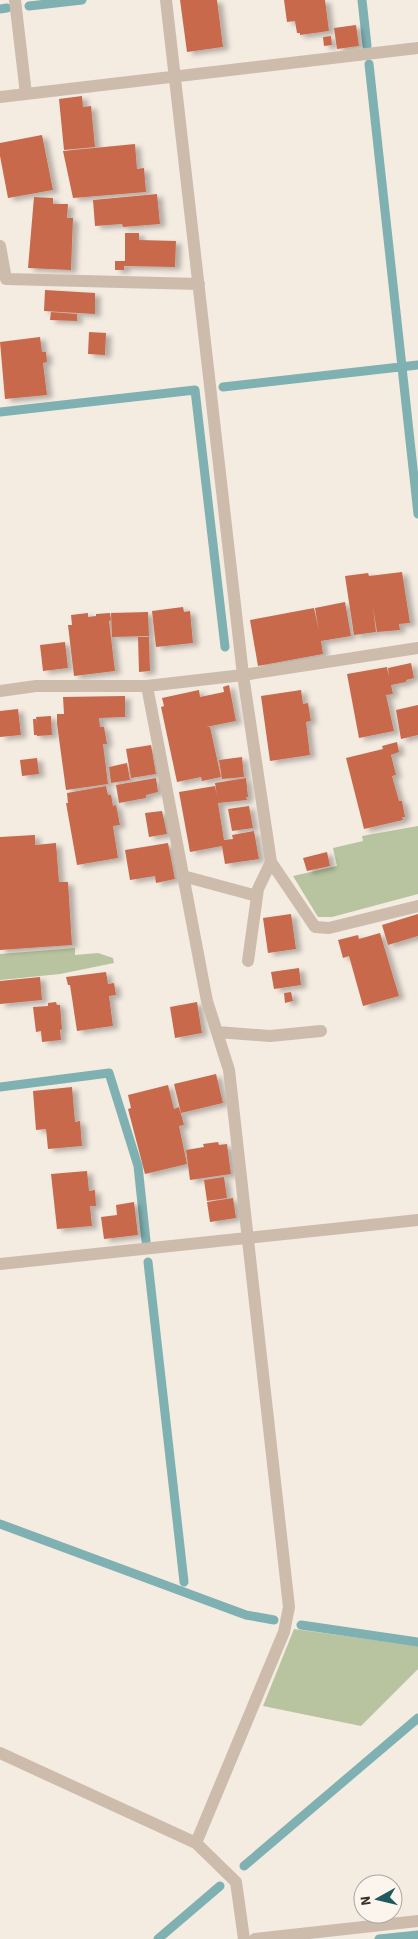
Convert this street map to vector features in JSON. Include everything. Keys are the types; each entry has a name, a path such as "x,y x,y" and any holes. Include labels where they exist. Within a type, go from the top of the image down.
{"street":[{"path":"15,0 26,94"},
{"path":"166,0 243,675 271,862 315,928 329,928 418,906"},
{"path":"0,97 418,48"},
{"path":"0,246 6,278 199,284"},
{"path":"0,691 36,686 147,686 243,675 418,649"},
{"path":"147,686 207,1002 229,1070 289,1607 284,1632 196,1843"},
{"path":"248,960 258,889 271,862"},
{"path":"183,876 257,896"},
{"path":"217,1032 270,1036 321,1030"},
{"path":"0,1264 418,1220"},
{"path":"0,1753 196,1843 236,1882 244,1939"},
{"path":"255,1939 418,1921"}],"green space":[{"path":"418,826 418,894 332,917 318,917 293,876 337,866 333,848 363,841 362,836"},
{"path":"75,948 75,955 98,953 113,958 114,963 60,974 0,980 0,954"},
{"path":"294,1629 418,1646 418,1669 361,1726 263,1706"}],"building":[{"path":"180,0 217,0 223,47 187,52"},
{"path":"284,0 325,0 329,31 300,35 300,33 297,33 295,21 287,22"},
{"path":"356,25 359,46 337,49 334,28"},
{"path":"331,36 332,45 324,46 323,37"},
{"path":"82,96 83,107 91,106 95,147 64,150 59,99"},
{"path":"42,135 53,190 8,198 0,156 0,143"},
{"path":"135,144 137,169 144,168 146,192 73,198 63,151"},
{"path":"157,194 160,224 123,227 122,224 95,226 93,200"},
{"path":"34,197 53,198 53,204 68,204 67,218 73,218 71,270 28,268"},
{"path":"125,233 139,233 139,240 176,241 175,267 124,266 124,270 115,270 115,261 125,261"},
{"path":"45,290 95,293 95,314 44,311"},
{"path":"51,312 77,314 77,321 50,320"},
{"path":"89,332 106,333 105,355 88,354"},
{"path":"40,337 42,352 46,352 47,362 43,363 47,395 5,399 0,342"},
{"path":"402,572 410,623 399,624 400,630 377,632 373,607 376,632 354,635 345,576 368,573 369,576"},
{"path":"345,602 351,636 321,641 323,654 258,666 250,620 314,608 319,631 315,608"},
{"path":"183,607 184,612 190,611 193,643 156,647 152,611"},
{"path":"148,612 149,636 112,637 111,613"},
{"path":"88,613 88,617 96,616 96,614 110,613 111,620 109,621 115,671 74,676 68,625 72,625 71,615"},
{"path":"138,637 149,637 150,671 139,672"},
{"path":"65,642 68,668 43,671 40,645"},
{"path":"411,663 414,678 391,685 393,694 386,695 394,731 359,738 347,674 387,667 389,677 388,668"},
{"path":"229,685 236,721 206,727 210,727 221,777 202,781 201,777 177,782 161,707 164,706 162,698 199,690 200,697 224,692 223,687"},
{"path":"301,690 303,704 308,703 311,721 306,722 310,755 270,761 261,696"},
{"path":"125,696 125,717 99,718 100,727 104,727 107,744 103,744 108,784 66,790 57,724 57,714 64,714 63,697"},
{"path":"418,705 418,735 401,739 396,710"},
{"path":"18,709 21,735 0,737 0,711"},
{"path":"51,716 52,735 34,735 33,719 36,719 37,725 36,717"},
{"path":"397,742 399,752 391,755 396,775 392,776 399,801 402,801 405,817 402,817 403,820 364,829 346,758 383,749 382,746"},
{"path":"151,745 156,774 131,778 126,749"},
{"path":"242,757 244,777 222,779 219,760"},
{"path":"37,758 39,774 22,776 20,760"},
{"path":"127,763 130,780 111,783 109,767"},
{"path":"156,778 158,792 146,795 146,798 119,803 116,785"},
{"path":"246,778 247,800 218,803 224,840 233,839 232,835 254,831 259,859 225,864 222,846 190,852 179,792 215,786 217,796 215,783"},
{"path":"106,786 108,795 111,795 113,806 116,805 120,825 113,826 118,858 77,865 66,803 68,803 67,793"},
{"path":"249,806 253,828 232,831 228,809"},
{"path":"162,811 167,834 149,837 145,813"},
{"path":"35,835 35,845 56,843 59,882 68,882 72,945 0,950 0,837"},
{"path":"168,843 175,879 156,883 155,876 130,880 125,850"},
{"path":"327,852 330,866 307,871 303,858"},
{"path":"291,914 296,949 268,953 263,918"},
{"path":"418,914 418,936 388,945 382,925"},
{"path":"380,933 399,996 363,1006 349,956 343,958 338,940 358,935 359,939"},
{"path":"299,968 301,985 274,989 271,972"},
{"path":"106,972 108,984 114,983 116,995 109,996 113,1026 77,1031 70,985 68,985 66,977"},
{"path":"40,977 42,1000 0,1004 0,981"},
{"path":"291,992 293,1001 285,1003 284,993"},
{"path":"56,1002 57,1005 60,1005 61,1040 42,1042 41,1031 36,1032 33,1007 48,1006 48,1003"},
{"path":"197,1002 202,1033 175,1038 170,1007"},
{"path":"216,1074 223,1103 181,1113 174,1084"},
{"path":"168,1085 174,1109 179,1107 184,1125 179,1126 187,1164 145,1174 128,1109 131,1108 128,1095"},
{"path":"72,1087 75,1122 80,1121 82,1146 48,1149 46,1129 36,1130 33,1091"},
{"path":"218,1142 219,1145 227,1144 231,1174 190,1180 186,1150 204,1147 203,1144"},
{"path":"87,1171 89,1191 95,1190 96,1206 90,1206 92,1226 57,1229 51,1174"},
{"path":"224,1177 227,1198 207,1201 204,1180"},
{"path":"233,1198 236,1218 210,1222 207,1202"},
{"path":"134,1202 138,1235 104,1239 101,1217 117,1215 116,1205"}],"waterway":[{"path":"29,6 82,0"},
{"path":"362,0 367,46"},
{"path":"0,9 7,8"},
{"path":"369,64 418,514"},
{"path":"223,387 418,365"},
{"path":"0,412 195,390 225,647"},
{"path":"0,1087 109,1073 138,1166 146,1241"},
{"path":"148,1262 184,1582"},
{"path":"0,1524 246,1615 274,1620"},
{"path":"301,1625 418,1642"},
{"path":"244,1866 418,1718"},
{"path":"158,1939 220,1886"},
{"path":"379,1939 418,1935"}]}
